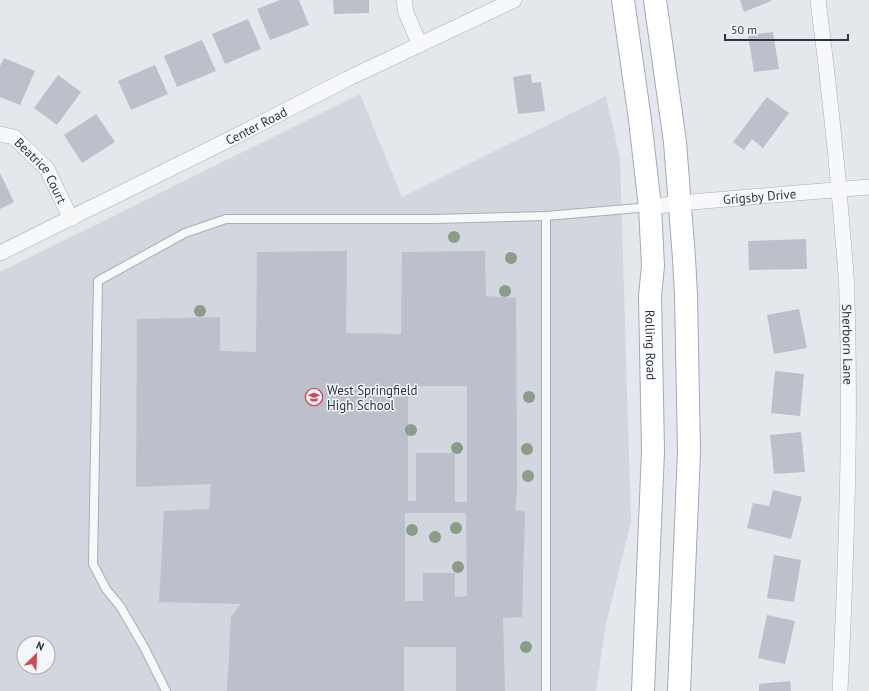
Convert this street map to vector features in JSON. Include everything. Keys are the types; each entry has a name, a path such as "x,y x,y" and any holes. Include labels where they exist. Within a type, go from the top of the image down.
{"main road":[{"name":"Rolling Road","path":"623,0 640,120 650,207 653,266 650,296 653,451 643,691"},
{"path":"655,0 675,142 686,295 689,452 679,691"}],"street":[{"path":"404,0 406,13 420,45"},
{"name":"Center Road","path":"0,253 238,136 347,80 514,0"},
{"name":"Sherborn Lane","path":"818,0 840,190 847,299 849,392 847,542 840,691"},
{"name":"Beatrice Court","path":"0,134 14,137 47,169 71,218"},
{"name":"Grigsby Drive","path":"650,207 680,203 869,187"}],"lane":[{"path":"166,691 144,647 120,606 106,589 93,564 98,281 185,233 226,219 433,219 546,216 650,207"},
{"path":"546,216 546,691"}],"shaded area":[{"name":"West Springfield High School","path":"360,94 402,197 606,96 620,159 631,522 606,624 596,691 0,691 0,272"}],"building":[{"path":"280,0 299,0 309,25 270,40 257,9"},
{"path":"333,0 369,0 369,13 334,14"},
{"path":"740,0 771,0 771,1 744,12"},
{"path":"248,19 261,49 225,64 212,34"},
{"path":"773,32 779,69 754,72 748,35"},
{"path":"202,40 216,71 177,87 164,56"},
{"path":"4,58 35,71 20,105 0,97 0,66"},
{"path":"155,65 168,94 131,110 118,81"},
{"path":"531,74 532,83 541,82 545,111 518,114 513,77"},
{"path":"58,75 81,92 57,125 34,108"},
{"path":"767,97 789,113 763,148 752,139 744,150 733,142"},
{"path":"96,114 115,142 82,163 64,135"},
{"path":"0,173 14,202 0,209"},
{"path":"806,239 807,269 749,270 748,241"},
{"path":"347,251 346,333 401,334 402,252 485,251 486,296 516,298 517,489 515,510 525,512 522,617 503,618 505,691 456,691 456,647 404,647 404,691 227,691 231,617 241,604 159,602 164,511 209,509 211,484 136,487 137,319 220,317 220,351 256,352 257,252","holes":["408,386 467,386 467,502 455,502 455,453 416,453 416,501 408,501","405,513 466,513 467,596 455,597 455,573 423,573 423,601 405,601"]},
{"path":"799,309 807,348 774,354 767,315"},
{"path":"775,371 804,374 800,416 771,413"},
{"path":"801,432 805,472 774,474 770,435"},
{"path":"773,490 802,497 791,539 747,528 753,503 769,506"},
{"path":"774,555 801,560 794,602 767,598"},
{"path":"767,615 795,621 785,664 758,658"},
{"path":"790,681 791,691 759,691 759,684"}],"place":[{"name":"West Springfield High School","path":"314,397"}]}
